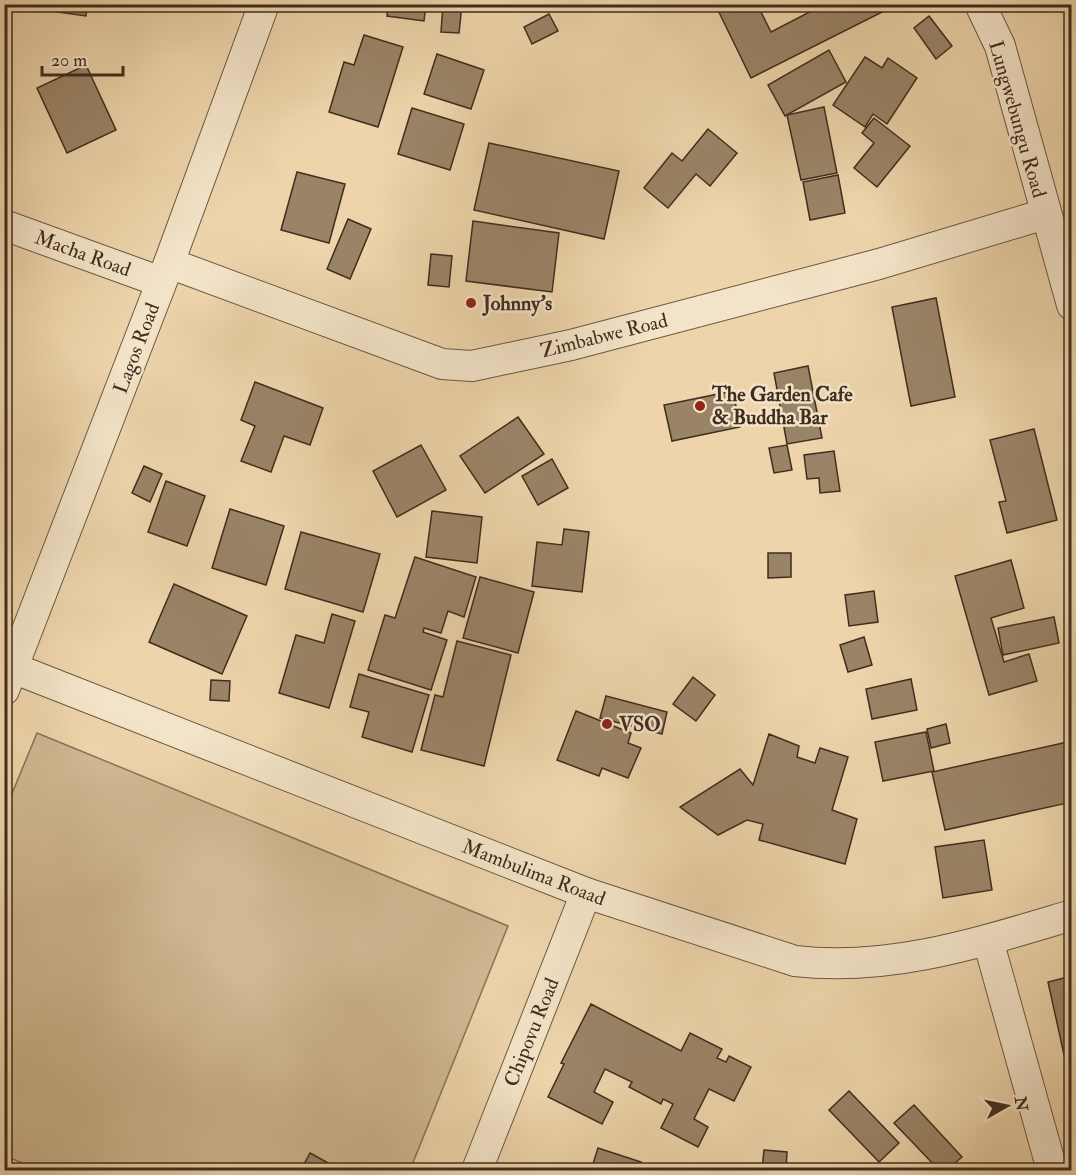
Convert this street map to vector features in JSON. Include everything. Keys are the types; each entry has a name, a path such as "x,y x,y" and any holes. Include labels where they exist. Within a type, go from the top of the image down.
{"street":[{"name":"Lagos Road","path":"9,679 165,273 264,4"},
{"name":"Lungwebungu Road","path":"980,4 1000,46 1071,306"},
{"name":"Zimbabwe Road","path":"165,273 442,364 472,366 571,345 833,276 1045,214"},
{"name":"Macha Road","path":"4,225 165,273"},
{"name":"Mambulima Roaad","path":"9,679 586,893 795,961 827,965 877,963 910,958 988,940 1071,915"},
{"name":"Chipovu Road","path":"477,1170 586,893"},
{"path":"988,940 1052,1170"}],"shaded area":[{"path":"37,733 508,926 410,1170 40,1170 5,1156 4,813"}],"building":[{"path":"38,4 87,4 86,16 37,9"},
{"path":"388,4 426,4 424,21 387,16"},
{"path":"443,4 462,4 459,33 441,32"},
{"path":"715,4 757,4 771,32 825,4 896,5 751,78"},
{"path":"549,14 558,31 532,44 524,27"},
{"path":"929,16 952,46 936,59 914,28"},
{"path":"364,35 403,47 378,127 329,112 344,62 354,65"},
{"path":"829,50 846,82 785,116 768,85"},
{"path":"437,54 484,70 471,109 424,94"},
{"path":"865,57 882,68 888,58 917,78 887,124 873,114 865,127 833,105"},
{"path":"86,65 116,130 67,153 37,88"},
{"path":"824,107 837,173 801,180 787,115"},
{"path":"412,108 464,124 450,170 398,154"},
{"path":"874,118 910,146 877,187 854,168 874,143 862,133"},
{"path":"708,129 737,153 710,186 696,174 668,208 644,188 672,153 682,161"},
{"path":"489,143 619,171 604,239 474,210"},
{"path":"297,172 345,184 329,243 281,230"},
{"path":"838,175 845,213 810,220 803,182"},
{"path":"348,219 371,229 350,279 327,269"},
{"path":"473,221 559,233 552,292 466,281"},
{"path":"431,254 452,256 449,287 428,285"},
{"path":"936,298 955,397 911,406 892,307"},
{"path":"808,366 822,438 787,444 774,373"},
{"path":"255,382 323,408 310,445 284,436 271,472 241,461 255,426 241,420"},
{"path":"733,391 740,427 672,441 664,405"},
{"path":"518,417 544,454 485,493 460,456"},
{"path":"1034,429 1057,520 1007,533 999,502 1006,501 990,440"},
{"path":"421,445 446,490 397,517 373,471"},
{"path":"787,445 792,470 774,473 769,448"},
{"path":"834,451 840,491 820,493 819,478 807,479 804,455"},
{"path":"552,459 568,488 538,505 522,476"},
{"path":"144,466 162,474 150,502 132,493"},
{"path":"166,481 205,496 187,546 148,532"},
{"path":"230,509 284,526 266,585 212,568"},
{"path":"432,511 482,517 477,563 426,557"},
{"path":"564,529 589,532 582,592 532,586 537,542 562,545"},
{"path":"301,532 380,554 363,612 285,589"},
{"path":"768,553 791,553 791,577 768,578"},
{"path":"415,557 476,577 464,617 448,611 441,633 424,628 423,632 447,640 431,690 368,670 385,615 395,618"},
{"path":"1011,560 1024,608 991,618 1004,662 1029,654 1037,681 989,695 955,576"},
{"path":"480,577 534,592 518,653 463,638"},
{"path":"174,584 247,616 222,674 149,642"},
{"path":"874,591 878,622 849,626 845,595"},
{"path":"332,614 355,621 329,708 279,693 296,635 324,643"},
{"path":"1054,617 1059,643 1003,655 998,628"},
{"path":"864,637 872,665 848,672 840,645"},
{"path":"457,641 511,655 484,766 421,750 435,695 443,697"},
{"path":"359,674 429,695 412,752 362,737 369,712 350,707"},
{"path":"693,677 715,695 696,721 673,704"},
{"path":"911,679 917,710 872,719 866,689"},
{"path":"211,680 230,681 229,701 210,700"},
{"path":"606,696 667,712 662,734 600,718"},
{"path":"576,711 631,733 628,743 641,748 628,778 602,768 599,776 557,760"},
{"path":"946,724 950,743 931,748 927,729"},
{"path":"926,732 934,771 883,781 875,742"},
{"path":"769,734 799,746 797,757 815,763 820,748 848,757 832,810 857,819 845,864 759,840 763,824 747,820 718,835 680,807 740,769 753,785"},
{"path":"1072,741 1072,802 945,830 932,772"},
{"path":"984,840 992,890 943,898 935,847"},
{"path":"1072,976 1072,1091 1048,982"},
{"path":"591,1004 681,1051 690,1033 722,1049 717,1058 726,1062 729,1056 751,1067 734,1101 709,1089 694,1119 708,1127 698,1147 661,1128 673,1104 663,1099 661,1104 629,1087 632,1082 605,1069 594,1092 613,1102 602,1124 548,1097 564,1064 561,1063"},
{"path":"849,1091 899,1143 879,1162 829,1110"},
{"path":"914,1105 962,1157 947,1170 939,1170 894,1123"},
{"path":"598,1148 641,1162 638,1170 591,1170"},
{"path":"764,1150 787,1152 786,1170 762,1170"},
{"path":"310,1153 332,1165 329,1170 301,1170"}],"place":[{"name":"Johnny’s","path":"471,303"},
{"name":"The Garden Cafe & Buddha Bar","path":"700,406"},
{"name":"VSO","path":"607,724"}]}
